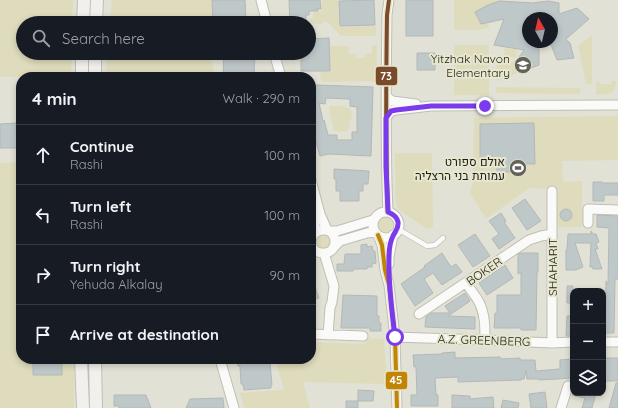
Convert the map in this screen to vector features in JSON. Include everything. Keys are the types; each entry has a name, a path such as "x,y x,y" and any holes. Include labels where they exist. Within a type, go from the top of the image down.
{"main road":[{"path":"83,16 84,0"},
{"path":"96,0 96,16"},
{"path":"97,16 102,0"},
{"path":"82,60 82,72"},
{"path":"95,60 95,72"},
{"path":"81,364 83,408"},
{"path":"95,364 96,408"}],"street":[{"path":"261,0 265,16"},
{"path":"384,0 387,15"},
{"path":"388,212 386,166 386,96 387,15 389,0"},
{"path":"276,60 280,72"},
{"path":"386,96 392,101 431,106"},
{"path":"386,118 391,111 431,106 618,105"},
{"name":"SHAHARIT","path":"552,191 552,343"},
{"path":"316,199 320,214 328,231 334,238 333,248"},
{"path":"588,223 588,209 618,210"},
{"path":"316,234 321,230 337,231 373,220 380,213 388,212 393,214 397,219 398,223 389,257 389,285 395,337 397,408"},
{"path":"373,220 373,226 382,245 385,270 389,285"},
{"path":"328,335 330,308 334,286 318,253 330,251 340,241 367,233 385,237 395,232"},
{"name":"BOKER","path":"419,314 529,240 552,234"},
{"path":"466,283 479,302 483,312 485,340"},
{"path":"316,334 363,336"},
{"name":"A.Z. GREENBERG","path":"395,337 552,343 570,342"},
{"path":"606,342 618,342"},
{"path":"221,364 234,408"},
{"path":"560,408 568,386"}],"lane":[{"path":"395,232 427,246 435,245 443,238"}],"shaded area":[{"path":"0,0 73,0 72,16 16,16 16,60 72,60 71,72 16,72 16,77 0,77"},
{"path":"112,0 212,0 213,16 110,16"},
{"path":"322,0 338,0 339,27 376,26 376,36 341,36 328,22 316,24 316,16 313,16 313,12 322,12"},
{"path":"454,0 502,1 488,5 475,12 481,23 488,22 489,27 478,30 454,30"},
{"path":"592,35 592,84 586,84 578,46"},
{"path":"372,45 377,45 377,81 321,82 320,72 330,72 330,46 349,46 349,54 356,54 356,58 365,58 365,54 372,53"},
{"path":"454,45 489,45 489,95 454,95"},
{"path":"505,48 517,50 516,58 503,56"},
{"path":"496,58 514,62 518,73 497,81"},
{"path":"107,60 211,60 214,72 106,72"},
{"path":"596,81 599,81 600,84 611,84 611,81 616,81 614,89 610,93 596,95"},
{"path":"496,87 580,88 580,94 496,93"},
{"path":"340,106 350,109 352,116 351,121 349,120 350,125 347,131 337,132 334,130 329,109 329,107"},
{"name":"אולם ספורט עמותת בני הרצליה","path":"618,116 618,160 562,161 563,182 582,181 582,227 557,227 557,189 529,188 486,219 470,193 473,181 474,118"},
{"path":"395,153 432,153 432,228 427,229 399,210 396,204"},
{"path":"16,162 16,364 74,364 74,408 0,408 0,163"},
{"path":"385,216 391,218 393,224 391,230 385,232 379,230 377,224 379,218"},
{"path":"323,235 328,237 330,242 328,247 323,249 318,247 316,242 318,237"},
{"path":"365,338 384,339 387,384 303,382 310,408 244,408 240,393 284,390 276,364 316,364 316,342 365,344"}],"building":[{"path":"212,0 245,0 246,16 213,16"},
{"path":"289,0 320,0 321,9 317,9 318,11 309,11 309,15 306,16 290,16"},
{"path":"374,0 375,25 340,26 339,1"},
{"path":"406,0 433,0 433,36 406,36"},
{"path":"500,1 532,3 548,1 559,3 559,14 577,8 589,19 566,39 570,43 574,58 557,60 552,48 558,48 558,12 522,12 522,48 539,48 539,65 523,71 519,57 524,50 494,45 504,19 481,24 475,12"},
{"path":"329,38 330,71 301,71 301,60 316,60 316,39"},
{"path":"417,53 435,53 435,70 417,70"},
{"path":"224,60 255,60 254,72 223,72"},
{"path":"316,85 373,87 371,156 329,154 320,156 316,142","holes":["326,98 350,99 350,106 357,107 357,132 352,132 352,140 337,140 337,135 328,135 319,103 325,104"]},
{"path":"16,123 16,148 0,148 0,124"},
{"path":"534,123 535,164 518,164 518,172 497,172 497,164 480,165 480,124"},
{"path":"334,169 369,171 368,184 363,184 363,191 359,191 359,201 340,201 340,191 336,191"},
{"path":"593,182 618,183 618,195 604,195 604,201 593,201"},
{"path":"525,199 541,221 527,230 512,208"},
{"path":"564,209 568,209 572,215 568,221 564,221 560,217 560,213"},
{"path":"501,213 506,221 504,222 515,238 499,249 492,239 499,234 489,221"},
{"path":"597,215 618,216 618,279 615,279 614,333 606,333 606,281 608,285 609,228 597,227"},
{"path":"591,231 593,234 596,234 599,242 596,243 598,249 595,249 602,269 593,269 590,267 591,243 575,243 583,267 576,270 566,270 568,234 591,234"},
{"path":"475,234 490,256 473,267 458,245"},
{"path":"367,244 367,247 372,246 373,251 375,251 376,263 372,264 372,267 367,267 367,269 354,269 353,271 337,271 337,264 344,264 345,254 361,254 361,245"},
{"path":"442,253 451,267 456,264 462,272 442,285 433,273 424,279 433,293 415,306 401,284"},
{"path":"538,253 536,330 521,330 521,328 494,328 495,313 497,313 497,295 521,295 521,272 518,274 518,254"},
{"path":"505,265 513,278 487,295 479,283"},
{"path":"567,286 573,286 573,288 570,288 570,303 567,303"},
{"path":"316,289 319,298 316,299"},
{"path":"465,293 470,301 448,316 475,317 475,329 425,327 426,317 431,313 450,313 445,306"},
{"path":"343,295 377,296 377,316 379,316 379,323 381,323 381,331 370,331 370,328 341,328"},
{"path":"567,316 570,316 570,336 566,336"},
{"path":"455,352 455,358 500,357 501,359 520,358 520,360 535,360 536,371 560,369 560,360 570,359 570,378 539,380 527,379 526,370 524,379 521,380 458,382 458,377 435,378 438,406 411,406 411,395 417,395 416,367 414,367 413,355"},
{"path":"606,358 618,358 618,381 606,381"},
{"path":"33,364 62,364 62,375 33,375"},
{"path":"238,364 270,364 271,388 244,390 243,384 241,384 240,366 238,366"},
{"path":"616,383 618,383 618,408 609,408"},
{"path":"358,390 374,391 373,401 358,401"},
{"path":"545,392 547,408 531,408 529,394"},
{"path":"114,395 146,395 151,408 119,408 119,406 114,406"},
{"path":"452,395 470,396 470,399 493,397 494,408 452,408"},
{"path":"576,396 595,396 592,408 582,408 585,398"},
{"path":"223,398 224,408 186,408 190,399"},
{"path":"503,400 519,403 518,408 501,408"},
{"path":"346,401 358,401 358,408 346,408"}],"transit line":[{"name":"73","path":"388,212 386,163 386,89 387,15 389,0"},
{"name":"45","path":"378,235 382,245 385,270 389,285 395,337 397,408"}],"place":[{"name":"Yitzhak Navon Elementary","path":"523,65"},
{"name":"אולם ספורט עמותת בני הרצליה","path":"518,168"}],"route":[{"path":"395,337 389,285 389,257 393,235 398,229 398,221 393,214 388,212 386,118 391,111 396,110 431,106 485,106"}]}
